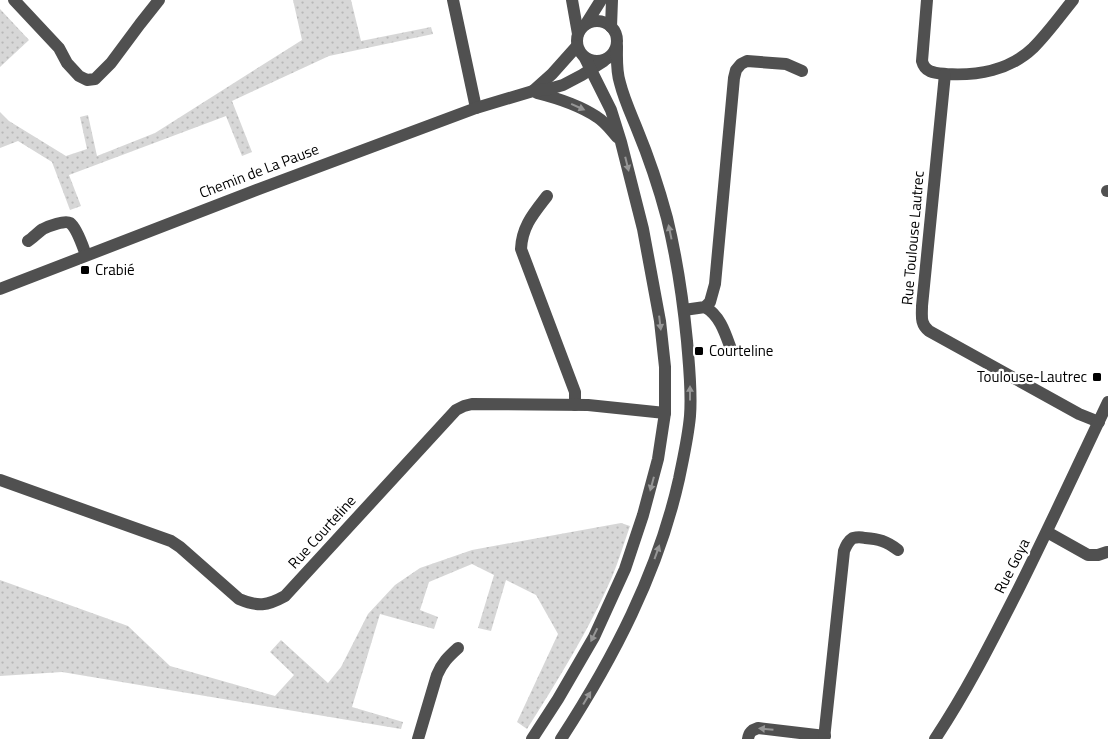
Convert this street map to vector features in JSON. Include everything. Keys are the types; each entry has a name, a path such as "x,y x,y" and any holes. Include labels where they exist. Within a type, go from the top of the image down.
{"street":[{"path":"14,0 59,48 67,63 79,76 87,80 95,79 111,63 159,0"},
{"path":"453,0 476,108"},
{"path":"532,739 594,637 624,569 643,515 658,459 665,413 665,367 660,321 643,228 611,110 588,64 581,55 577,40 572,0"},
{"path":"607,24 612,0"},
{"path":"927,0 923,66 930,72 945,74 984,72 997,69 1017,60 1039,41 1073,0"},
{"path":"586,24 596,3"},
{"path":"561,739 598,680 648,578 668,520 683,459 690,415 684,310 672,243 653,169 620,83 615,32 607,24 596,3"},
{"path":"577,40 581,28 586,24 592,22 607,24"},
{"name":"Chemin de La Pause","path":"533,91 552,74 577,40"},
{"name":"Chemin de La Pause","path":"0,288 476,108 533,91 563,85 588,64 604,61 610,57 616,46"},
{"path":"684,310 705,307 710,302 715,284 736,70 747,61 786,64 802,71"},
{"name":"Rue Toulouse Lautrec","path":"945,74 922,306 922,324 929,331 1079,414 1099,422"},
{"path":"533,91 584,109 606,124 621,142"},
{"path":"547,196 527,222 521,242 521,249 575,392 575,405"},
{"path":"28,241 43,229 64,222 69,223 73,226 81,241 86,255"},
{"path":"705,307 712,311 720,322 732,352"},
{"name":"Rue Goya","path":"935,739 961,698 988,649 1047,532 1108,402"},
{"name":"Rue Courteline","path":"0,480 171,542 180,547 239,599 250,604 262,604 274,602 285,596 456,410 464,406 472,404 588,405 665,413"},
{"path":"1047,532 1088,555 1098,555 1107,552"},
{"path":"748,739 750,732 758,728 825,737 844,551 847,544 853,538 860,537 880,539 898,550"},
{"path":"418,739 437,675 446,659 458,648"}],"shaded area":[{"path":"293,0 351,0 361,41 431,27 433,34 329,56 232,101 252,152 242,156 226,116 69,175 81,206 70,210 52,162 18,141 0,148 0,112 9,121 66,156 87,149 80,117 88,115 97,156 155,133 302,40"},
{"path":"0,9 29,40 0,67"},
{"path":"621,523 630,526 615,571 572,654 527,729 517,722 558,634 536,595 506,580 491,631 478,628 494,575 472,564 429,582 420,610 438,617 434,629 380,614 352,707 403,722 401,729 62,672 0,676 0,580 128,626 170,666 275,696 294,675 270,652 281,640 328,683 341,667 368,614 395,585 420,568 472,550"}],"place":[{"name":"Crabié","path":"85,270"},
{"name":"Courteline","path":"699,351"},
{"name":"Toulouse-Lautrec","path":"1097,377"}]}
